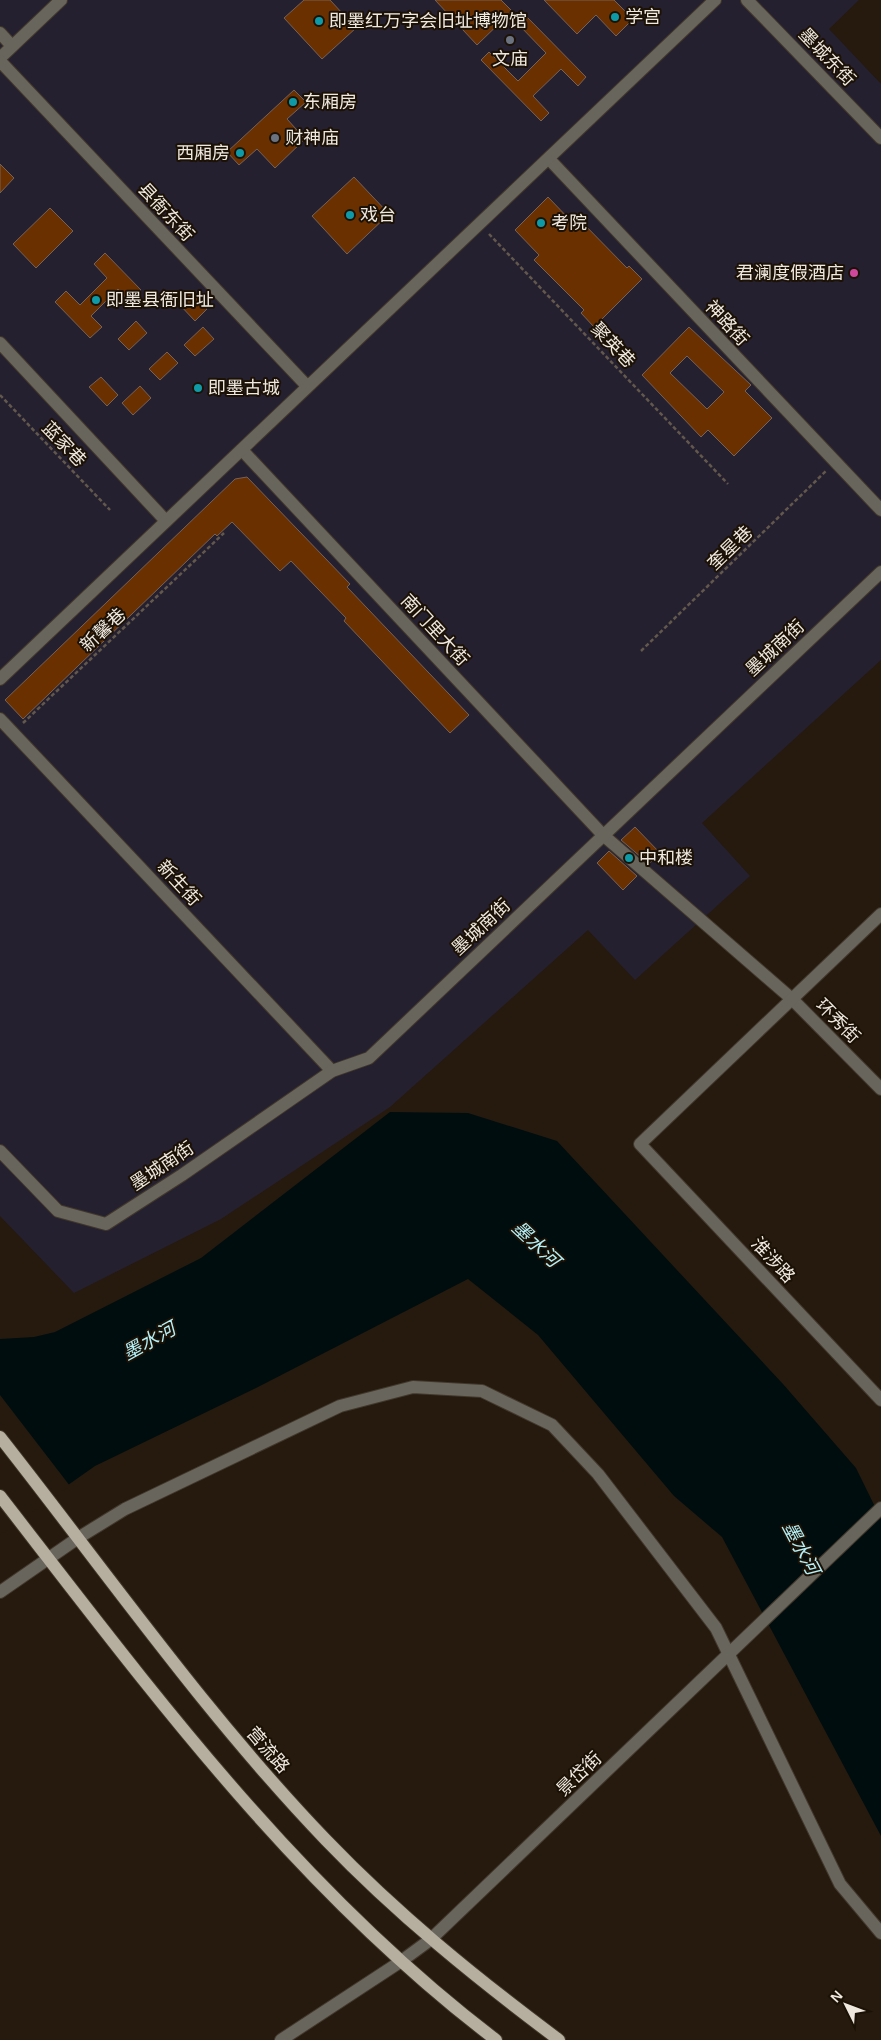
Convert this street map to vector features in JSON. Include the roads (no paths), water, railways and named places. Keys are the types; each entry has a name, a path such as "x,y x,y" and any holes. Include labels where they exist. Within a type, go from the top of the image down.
{"main road":[{"name":"营流路","path":"0,1437 135,1614 257,1765 326,1841 430,1940 559,2040"},
{"path":"0,1496 123,1657 238,1796 312,1877 400,1962 496,2040"}],"street":[{"path":"0,60 12,46 61,0"},
{"path":"0,679 715,0"},
{"name":"墨城东街","path":"748,0 881,138"},
{"path":"0,33 12,46"},
{"name":"县衙东街","path":"0,60 307,386"},
{"name":"神路街","path":"549,159 881,510"},
{"path":"0,343 166,520"},
{"name":"南门里大街","path":"242,450 604,835 792,999"},
{"name":"墨城南街","path":"0,1151 58,1211 106,1224 182,1175 332,1071 369,1058 881,572"},
{"name":"新生街","path":"0,719 332,1071"},
{"path":"792,999 881,914"},
{"name":"环秀街","path":"792,999 881,1089"},
{"name":"淮涉路","path":"792,999 640,1144 881,1400"},
{"path":"0,1592 78,1538 125,1509 340,1406 413,1387 482,1391 552,1425 610,1489 716,1628 840,1884 881,1934"},
{"name":"景岱街","path":"281,2040 400,1962 430,1940 881,1508"}],"water":[{"name":"墨水河","path":"390,1112 468,1113 557,1141 783,1384 856,1468 881,1519 881,1836 722,1537 674,1496 538,1335 468,1279 258,1387 95,1466 0,1533 0,1339 34,1337 55,1332 201,1258"}],"place":[{"name":"学宫","path":"615,17"},
{"name":"即墨红万字会旧址博物馆","path":"319,21"},
{"name":"文庙","path":"510,40"},
{"name":"东厢房","path":"293,102"},
{"name":"财神庙","path":"275,138"},
{"name":"西厢房","path":"240,153"},
{"name":"戏台","path":"350,215"},
{"name":"考院","path":"541,223"},
{"name":"君澜度假酒店","path":"854,273"},
{"name":"即墨县衙旧址","path":"96,300"},
{"name":"即墨古城","path":"198,388"},
{"name":"中和楼","path":"629,858"}]}
